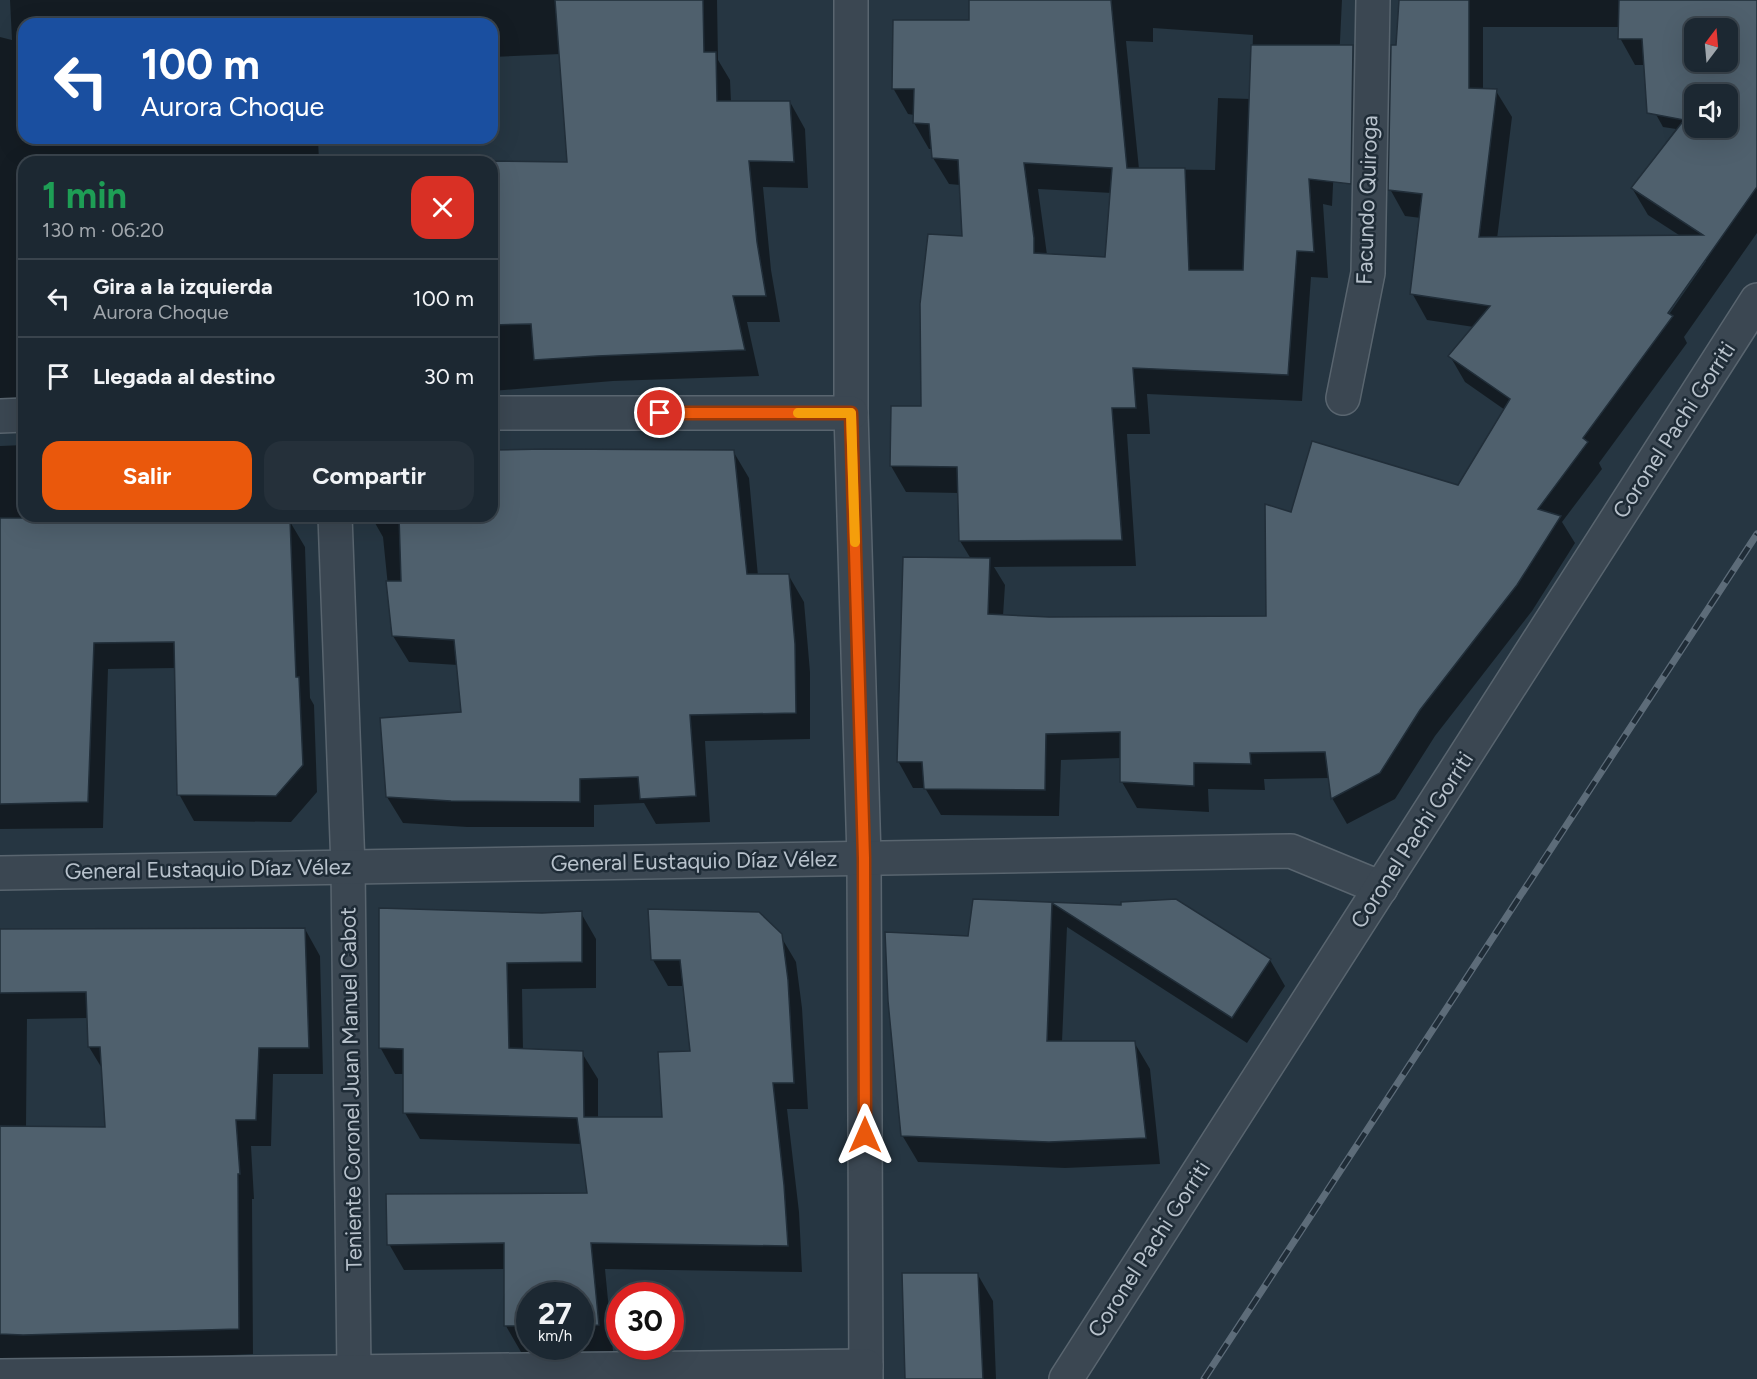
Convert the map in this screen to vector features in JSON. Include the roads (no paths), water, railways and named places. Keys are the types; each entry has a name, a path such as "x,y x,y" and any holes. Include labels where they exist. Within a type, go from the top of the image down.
{"street":[{"path":"0,1376 866,1372 864,858 851,413 851,0"},
{"name":"Facundo Quiroga","path":"1344,398 1368,273 1373,0"},
{"name":"Coronel Pachi Gorriti","path":"1066,1379 1757,300"},
{"path":"498,413 851,413"},
{"path":"0,416 18,415"},
{"name":"Teniente Coronel Juan Manuel Cabot","path":"335,522 348,867 354,1373"},
{"name":"General Eustaquio Díaz Vélez","path":"0,873 1291,851 1382,888"}],"railway":[{"path":"1204,1379 1757,534"}]}
